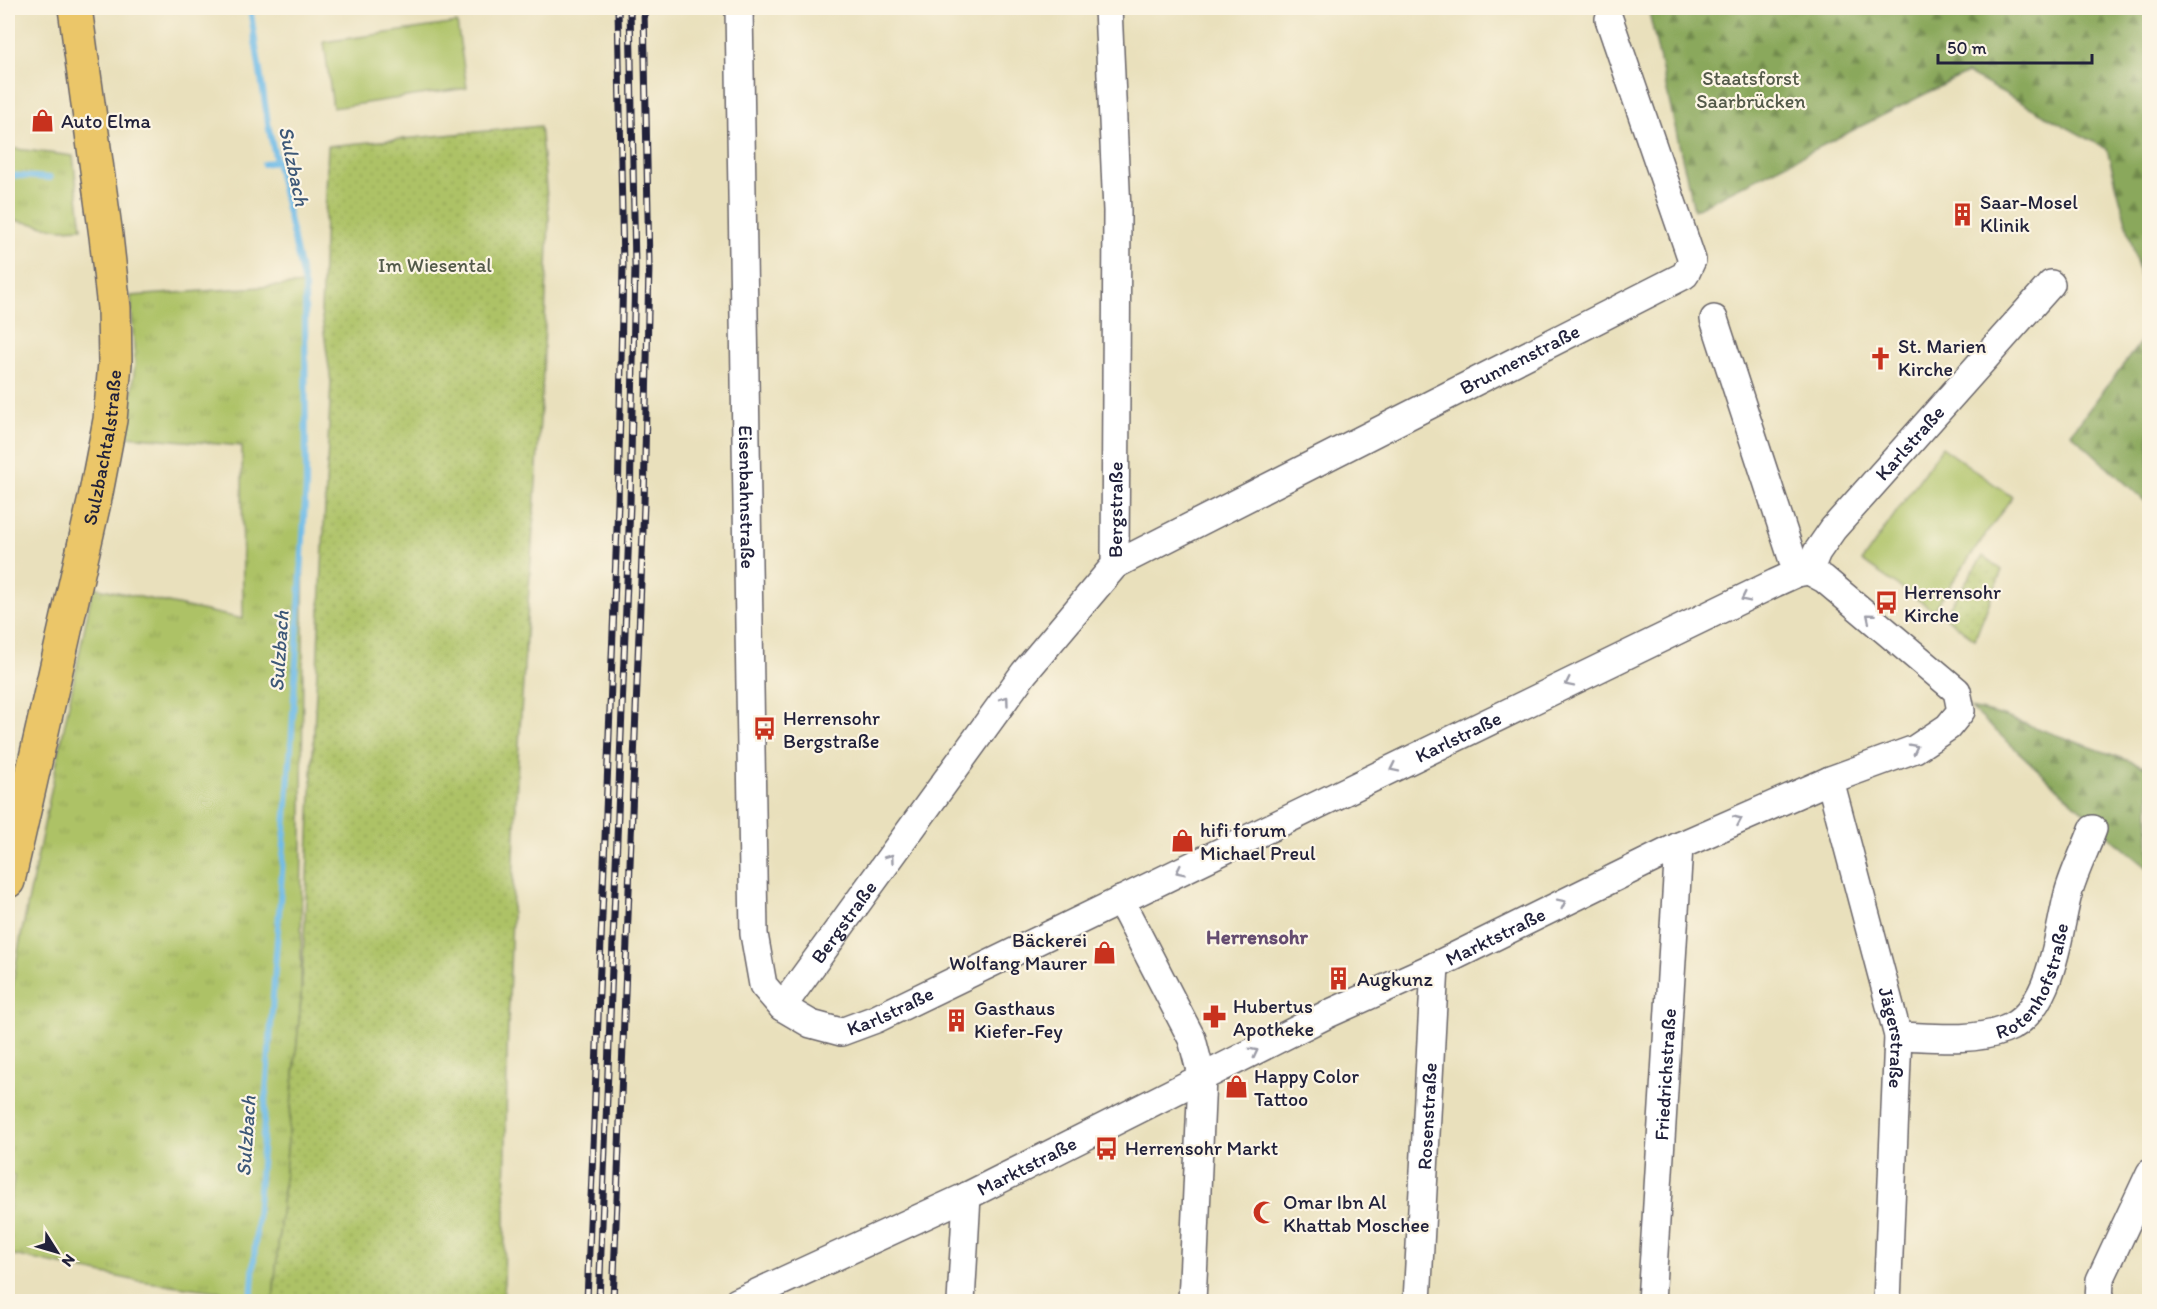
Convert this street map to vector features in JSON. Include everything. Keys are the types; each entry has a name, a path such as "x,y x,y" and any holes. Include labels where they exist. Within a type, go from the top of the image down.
{"main road":[{"name":"Sulzbachtalstraße","path":"8,881 95,498 110,420 115,363 114,308 110,267 75,8"}],"street":[{"name":"Eisenbahnstraße","path":"740,8 751,891 753,934 763,985"},
{"name":"Bergstraße","path":"782,1008 1024,673 1115,565 1117,211 1108,8"},
{"name":"Brunnenstraße","path":"1115,565 1685,275 1692,260 1609,19"},
{"name":"Karlstraße","path":"763,985 782,1008 811,1024 841,1032 876,1019 1803,572 1833,529 2050,284"},
{"path":"1714,319 1803,572"},
{"name":"Marktstraße","path":"737,1302 967,1196 1328,1014 1435,966 1679,846 1830,780 1915,749 1948,727 1961,711 1957,691 1824,579 1803,572"},
{"name":"Jägerstraße","path":"1830,780 1898,1036 1887,1302"},
{"name":"Rotenhofstraße","path":"1898,1036 1975,1037 2005,1030 2023,1019 2040,995 2049,977 2069,892 2093,829"},
{"name":"Friedrichstraße","path":"1651,1302 1679,846"},
{"path":"1120,900 1192,1039 1202,1078 1192,1302"},
{"name":"Rosenstraße","path":"1417,1302 1435,966"},
{"path":"2099,1302 2100,1280 2150,1173"},
{"path":"961,1302 967,1196"}],"green space":[{"name":"Staatsforst Saarbrücken","path":"1648,8 2149,8 2149,310 2107,149 1967,73 1694,210"},
{"path":"457,23 467,88 333,108 324,42"},
{"name":"Im Wiesental","path":"540,126 549,218 543,374 517,775 507,1055 504,1301 273,1301 301,1000 331,382 321,311 328,146"},
{"path":"8,148 73,156 82,228 60,229 8,219"},
{"path":"305,284 301,1000 273,1301 222,1301 223,1292 133,1280 8,1254 8,1216 14,1176 8,1172 8,1014 19,946 93,587 243,619 242,446 127,436 135,364 131,296"},
{"path":"2150,331 2149,505 2071,433"},
{"path":"1942,447 2012,497 1933,610 1862,561"},
{"path":"1983,556 2002,570 1975,639 1943,616"},
{"path":"1971,708 2000,715 2144,766 2149,755 2149,869 2116,842"}],"waterway":[{"name":"Sulzbach","path":"250,8 269,129 305,289 306,484 292,733 251,1302"},
{"path":"264,164 276,161"},
{"path":"8,175 50,178"}],"railway":[{"path":"587,1302 618,503 623,266 618,8"},
{"path":"599,1302 630,504 635,267 630,8"},
{"path":"613,1302 644,504 649,265 644,8"}],"place":[{"name":"Auto Elma","path":"43,121"},
{"name":"Saar-Mosel Klinik","path":"1962,214"},
{"name":"St. Marien Kirche","path":"1880,358"},
{"name":"Herrensohr Kirche","path":"1886,603"},
{"name":"Herrensohr Bergstraße","path":"765,729"},
{"name":"hifi forum Michael Preul","path":"1182,841"},
{"name":"Bäckerei Wolfang Maurer","path":"1105,952"},
{"name":"Augkunz","path":"1339,979"},
{"name":"Hubertus Apotheke","path":"1215,1017"},
{"name":"Gasthaus Kiefer-Fey","path":"956,1020"},
{"name":"Happy Color Tattoo","path":"1236,1087"},
{"name":"Herrensohr Markt","path":"1107,1148"},
{"name":"Omar Ibn Al Khattab Moschee","path":"1265,1213"}],"district":[{"name":"Herrensohr","path":"1257,937"}]}
